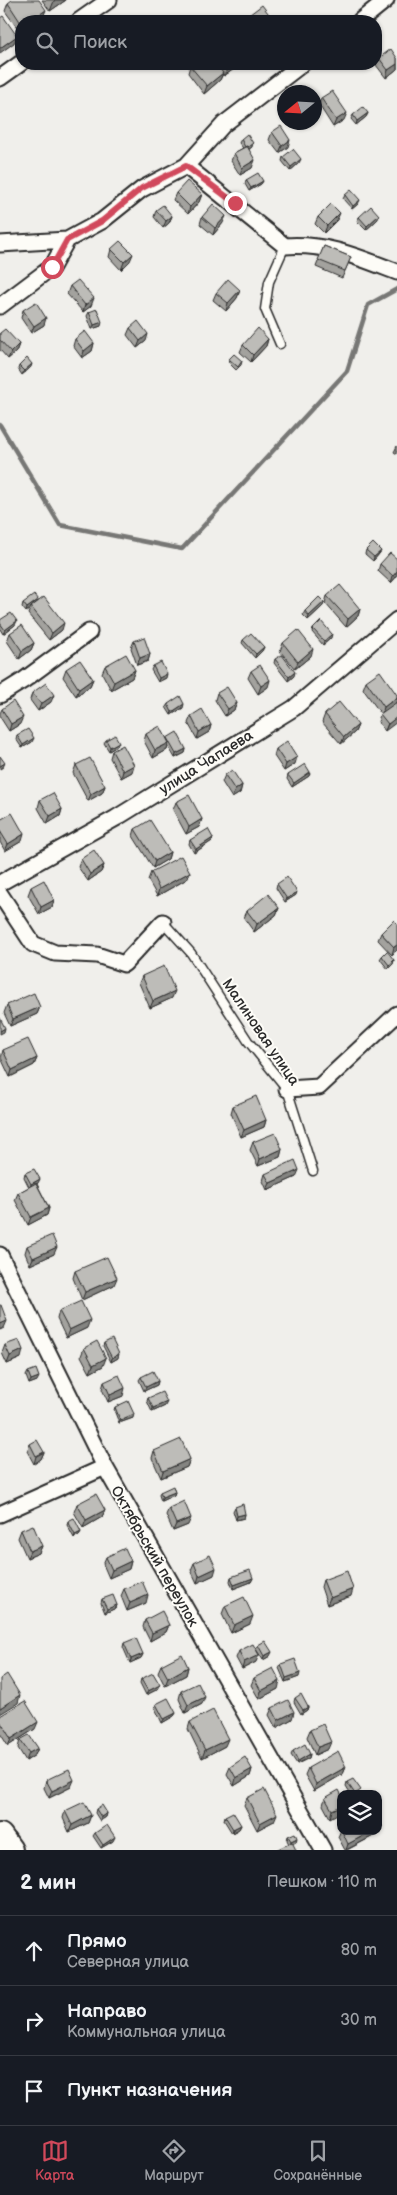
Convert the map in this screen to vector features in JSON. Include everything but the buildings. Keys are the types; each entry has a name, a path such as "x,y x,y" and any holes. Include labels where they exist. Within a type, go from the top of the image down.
{"main road":[{"path":"0,1836 10,1850"}],"street":[{"path":"88,15 109,0"},
{"path":"367,15 386,0"},
{"path":"0,78 15,67"},
{"path":"0,244 67,240 102,221 142,188 186,166 224,124 294,70"},
{"path":"186,166 285,246 309,244 348,254 397,272"},
{"path":"0,306 52,267 67,240"},
{"name":"улица Чапаева","path":"0,882 116,818 294,708 397,620"},
{"path":"0,695 90,632"},
{"path":"0,894 32,944 55,953 97,955 124,964 163,922"},
{"path":"287,1089 320,1087 397,1014"},
{"name":"Октябрьский переулок","path":"0,1255 105,1467 323,1850"},
{"path":"0,1514 105,1467"}],"lane":[{"path":"280,344 265,310 269,282 285,246"},
{"name":"Малиновая улица","path":"163,922 192,953 248,1042 287,1089 313,1171"}],"waterway":[{"path":"0,425 60,525 182,549 347,371 368,305 397,289"}],"route":[{"path":"52,267 67,240 102,221 142,188 186,166 235,203"}]}
